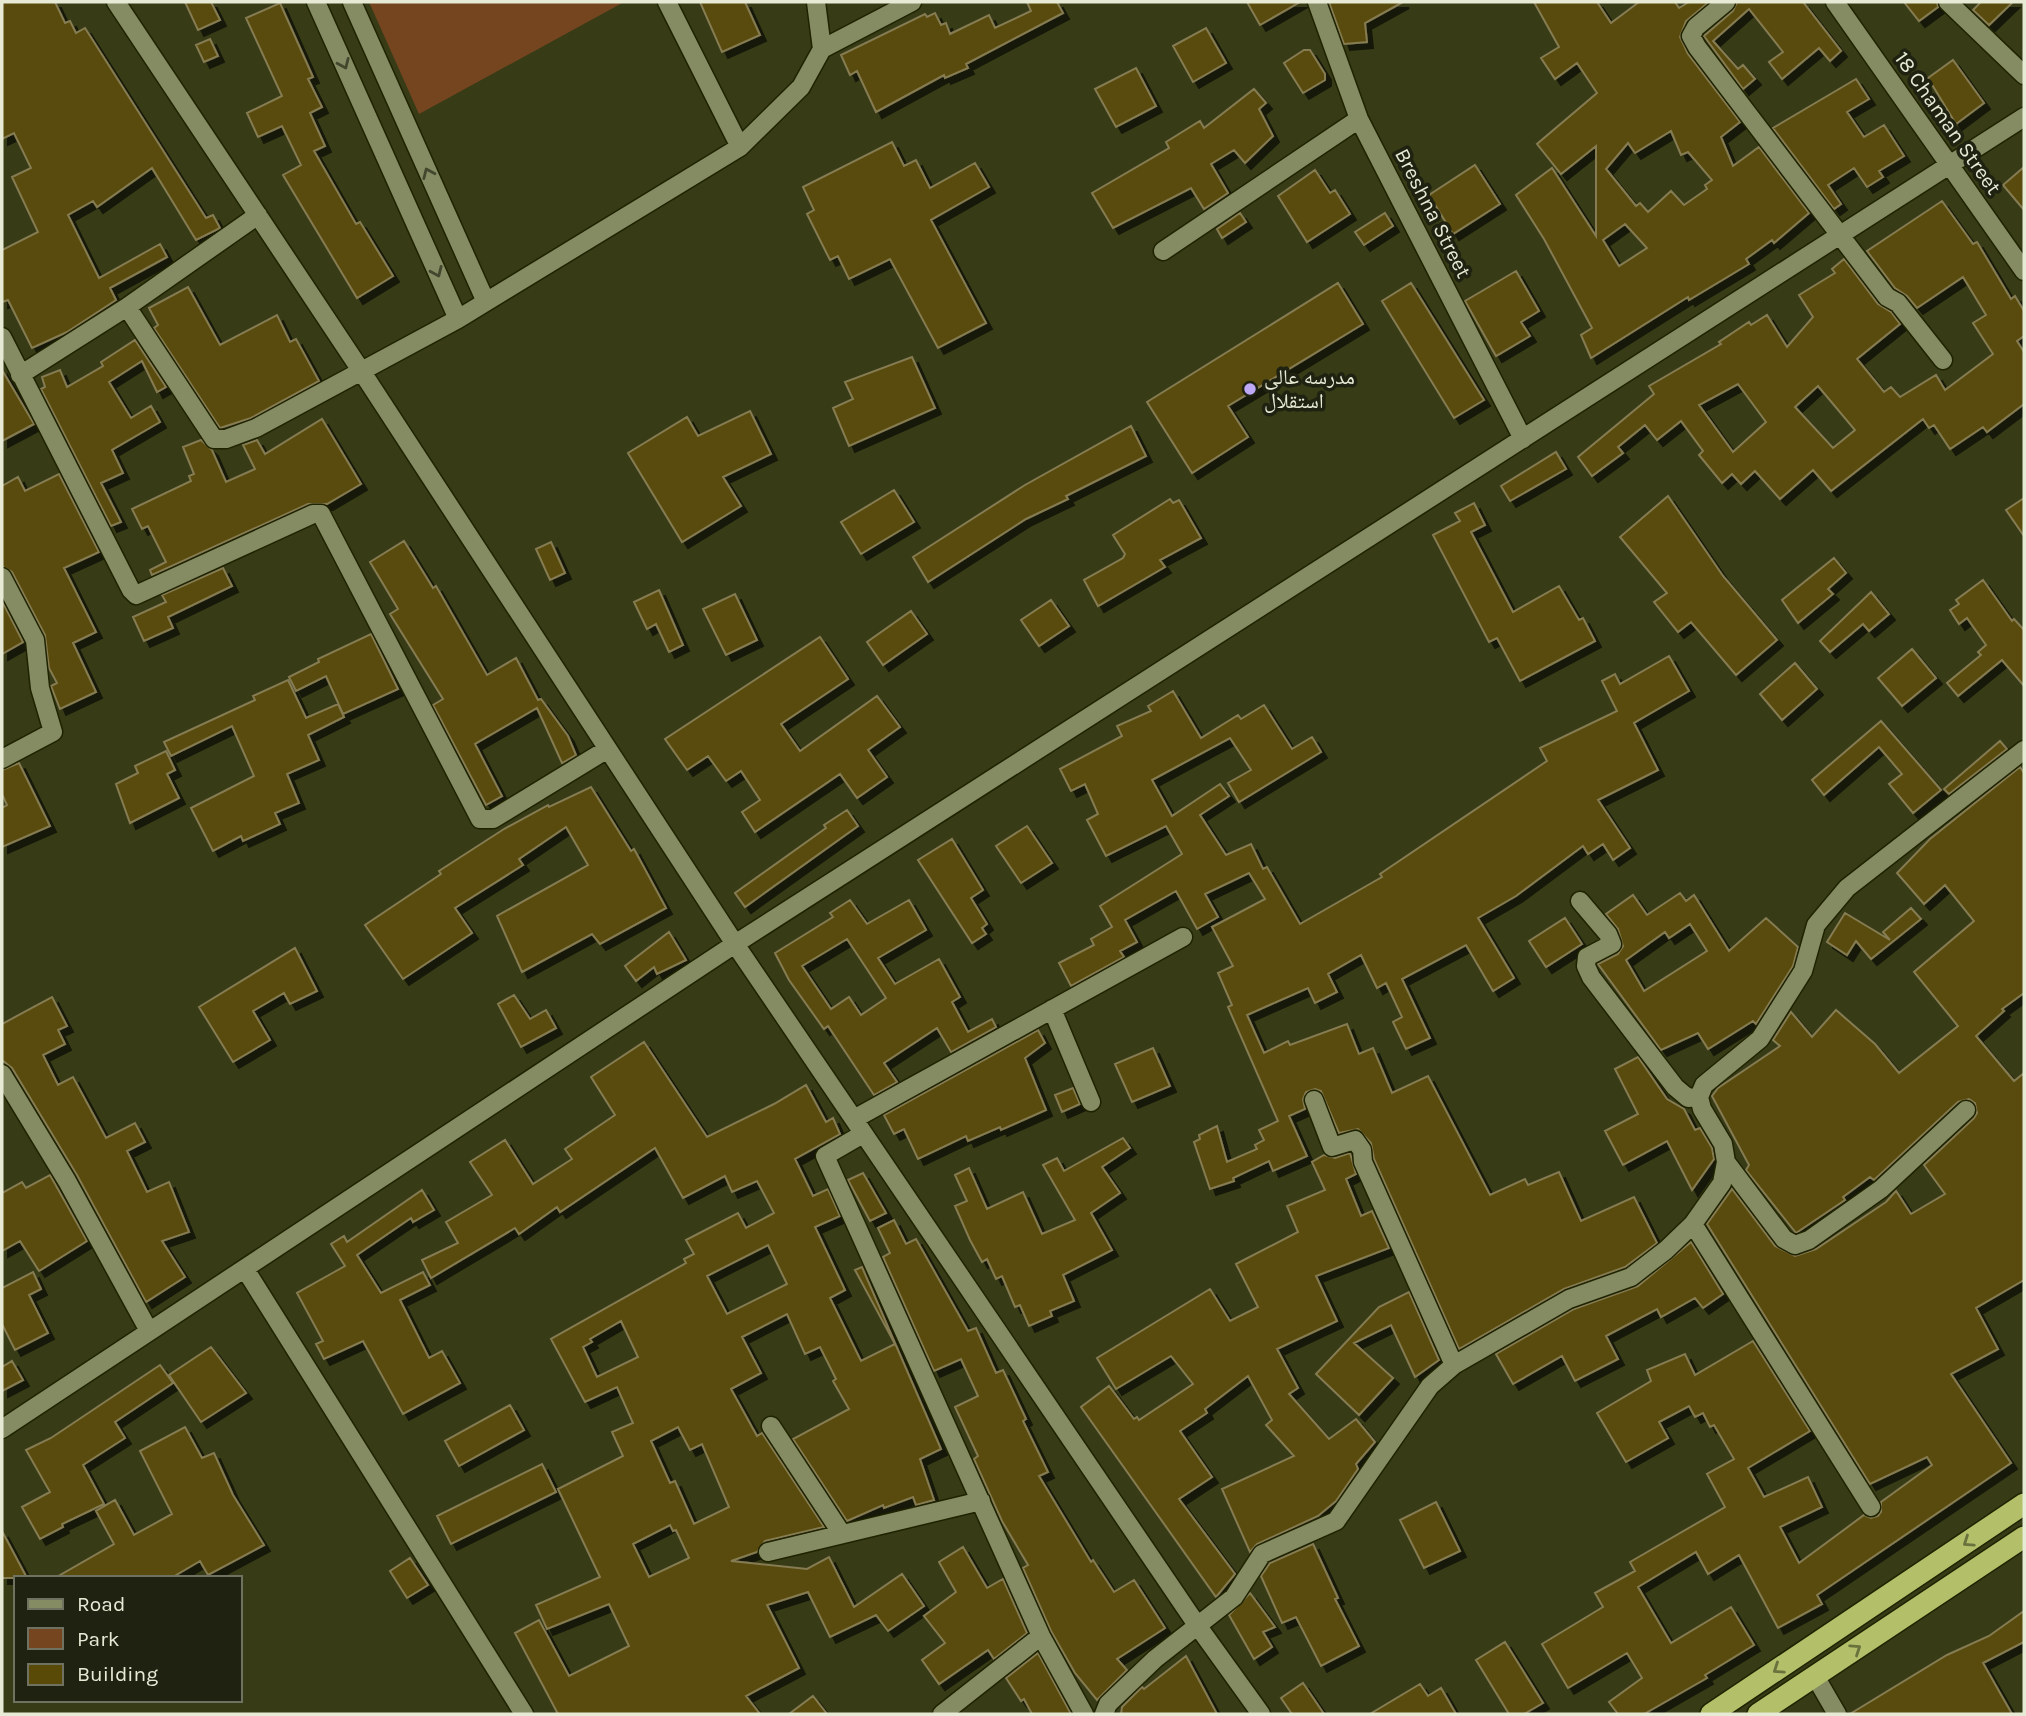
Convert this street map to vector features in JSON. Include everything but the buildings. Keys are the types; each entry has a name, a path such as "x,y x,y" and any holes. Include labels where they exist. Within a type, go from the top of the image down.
{"highway":[{"path":"1711,1714 2024,1504"},
{"path":"1758,1714 2024,1537"}],"street":[{"path":"116,2 362,372 735,944 1197,1625 1261,1714"},
{"path":"316,2 458,319"},
{"path":"352,2 486,302"},
{"path":"667,2 740,147"},
{"path":"127,307 210,434 219,440 256,428 458,319 740,147 801,87 821,49 816,2"},
{"path":"821,49 912,2"},
{"name":"Breshna Street","path":"1317,2 1359,119 1523,439"},
{"path":"1726,2 1696,27 1691,36 1810,193 1839,237 1887,297 1898,303 1943,359"},
{"name":"18 Chaman Street","path":"1835,2 2024,271"},
{"path":"1948,2 2024,75"},
{"path":"2,1429 735,944 2024,117"},
{"path":"1163,251 1359,119"},
{"path":"20,375 127,307 258,215"},
{"path":"2,337 136,596 313,514 321,514 480,819 493,819 606,750"},
{"path":"2,577 35,640 40,688 53,732 2,759"},
{"path":"1104,1714 1108,1704 1118,1695 1197,1625 1234,1597 1262,1554 1336,1521 1430,1386 1454,1365 1569,1299 1631,1277 1693,1224 1722,1182 1726,1162 1723,1144 1702,1109 1699,1097 1704,1086 1760,1039 1803,971 1816,925 1847,888 2024,750"},
{"path":"1580,901 1608,934 1612,944 1587,957 1591,977 1675,1087 1688,1098 1699,1097"},
{"path":"1084,1714 1041,1636 825,1156 859,1127 1052,1009 1183,937"},
{"path":"1052,1009 1091,1102"},
{"path":"2,1074 68,1181 149,1331"},
{"path":"1314,1100 1332,1147 1355,1140 1362,1150 1363,1162 1454,1365"},
{"path":"1726,1162 1784,1238 1795,1245 1809,1240 1881,1189 1966,1110"},
{"path":"1693,1224 1871,1507"},
{"path":"245,1269 524,1714"},
{"path":"771,1426 842,1534"},
{"path":"768,1552 981,1501"},
{"path":"942,1714 1041,1636"},
{"path":"1815,1676 1837,1714"}],"green space":[{"path":"369,2 624,2 419,114"}],"place":[{"name":"مدرسه عالی استقلال","path":"1250,389"}]}
